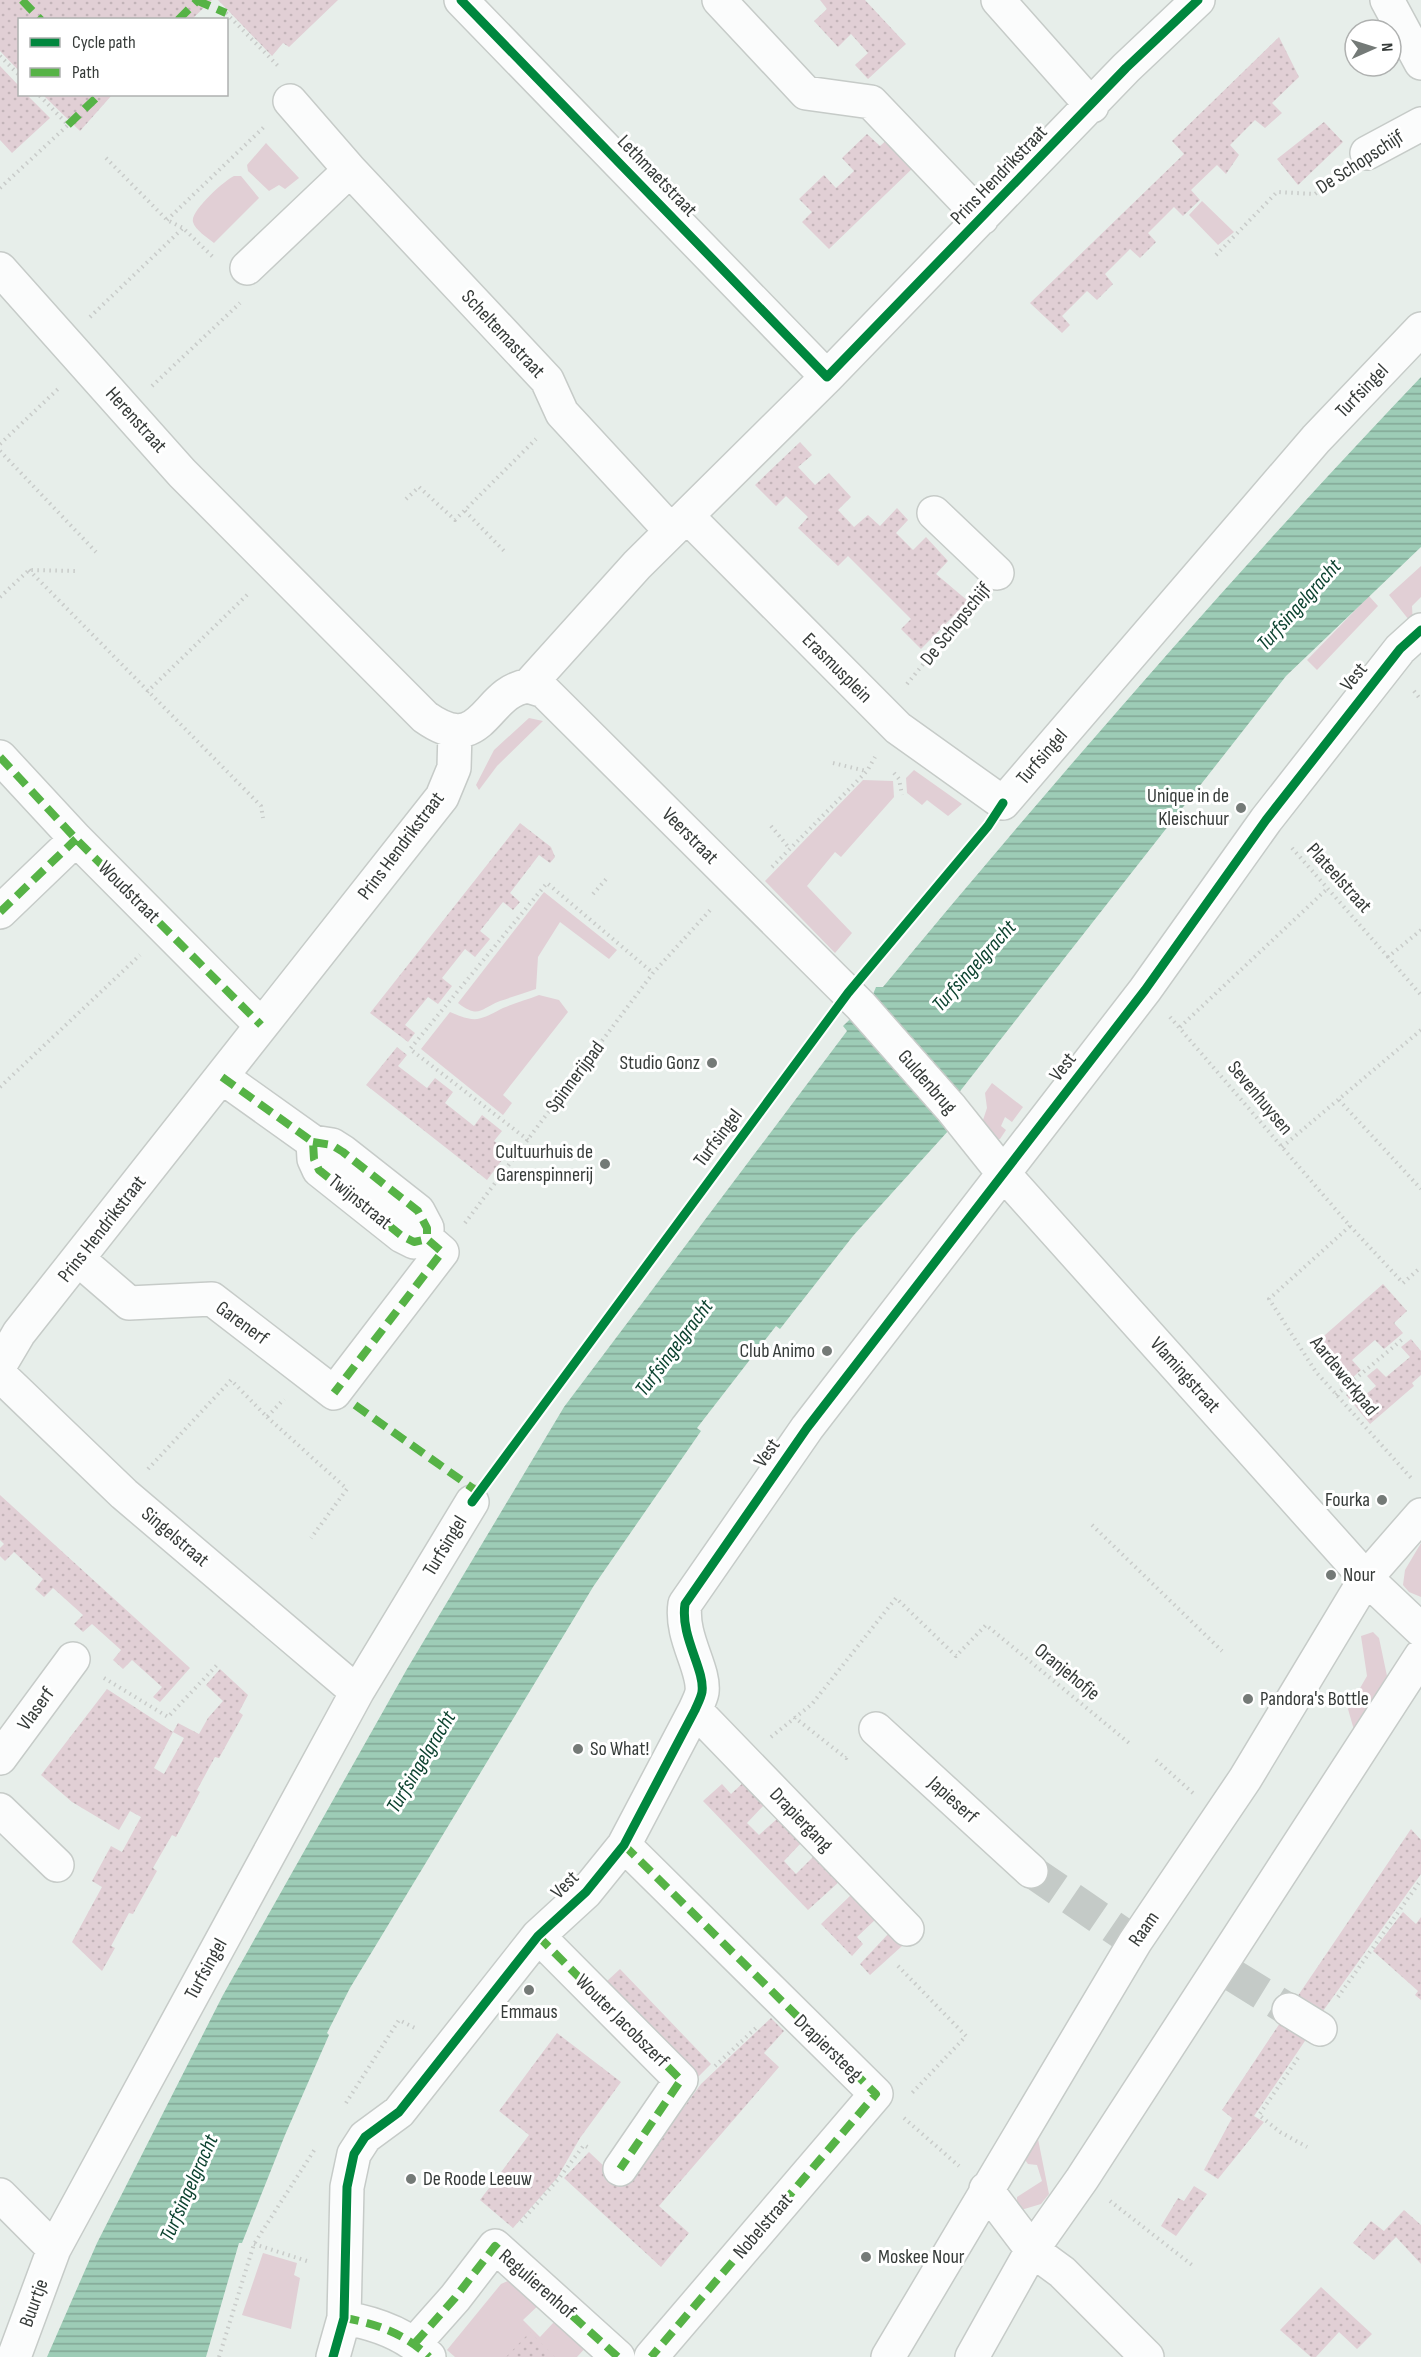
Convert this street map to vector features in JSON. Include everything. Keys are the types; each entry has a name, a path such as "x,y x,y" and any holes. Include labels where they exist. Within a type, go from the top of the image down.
{"street":[{"name":"Lethmaetstraat","path":"461,0 827,376"},
{"name":"Prins Hendrikstraat","path":"719,0 806,93 871,102 982,218"},
{"path":"998,0 1092,106"},
{"name":"Prins Hendrikstraat","path":"0,1365 19,1333 442,797 454,768 455,732 470,728 512,691 528,686 637,565 827,376 1092,106 1126,68 1198,0"},
{"path":"1387,0 1421,63"},
{"name":"Scheltemastraat","path":"290,101 350,170 547,380 562,413 679,524"},
{"name":"De Schopschijf","path":"1367,153 1421,124"},
{"path":"244,281 350,170"},
{"name":"Herenstraat","path":"0,269 182,473 425,717 440,728 455,732"},
{"name":"Turfsingel","path":"1003,803 1316,439 1421,329"},
{"name":"De Schopschijf","path":"934,513 997,573"},
{"name":"Erasmusplein","path":"679,524 890,721 1003,803"},
{"name":"Vest","path":"333,2357 344,2318 347,2187 354,2154 365,2137 399,2112 538,1936 586,1892 624,1845 695,1710 702,1692 683,1618 685,1604 807,1428 1145,990 1266,820 1400,649 1421,630"},
{"name":"Veerstraat","path":"528,686 544,691 854,999"},
{"name":"Woudstraat","path":"0,757 76,839 261,1025"},
{"path":"0,912 76,839"},
{"name":"Guldenbrug","path":"854,999 951,1108 1003,1173"},
{"name":"Twijnstraat","path":"222,1077 313,1142 314,1159 319,1170 402,1236 414,1242 434,1245"},
{"name":"Vlamingstraat","path":"1003,1173 1366,1578 1421,1630"},
{"name":"Garenerf","path":"78,1259 129,1303 212,1299 334,1393 434,1245"},
{"name":"Singelstraat","path":"0,1376 124,1494 357,1692"},
{"name":"Turfsingel","path":"54,2249 357,1692 472,1502"},
{"name":"Raam","path":"888,2357 1131,1939 1220,1817 1366,1578 1421,1515"},
{"path":"972,2357 1032,2250 1226,1971 1421,1656"},
{"name":"Vlaserf","path":"0,1758 73,1659"},
{"name":"Drapiergang","path":"695,1710 907,1929"},
{"name":"Japieserf","path":"876,1729 1031,1871"},
{"path":"0,1810 57,1865"},
{"name":"Drapiersteeg","path":"624,1845 886,2103"},
{"name":"Wouter Jacobszerf","path":"538,1936 681,2080 620,2169"},
{"path":"1289,2010 1320,2029"},
{"name":"Nobelstraat","path":"651,2357 886,2103"},
{"path":"986,2189 1032,2250 1062,2272 1147,2357"},
{"path":"0,2195 54,2249"},
{"name":"Regulierenhof","path":"344,2318 369,2322 422,2350 455,2298 495,2246 618,2357"},
{"name":"Buurtje","path":"14,2357 54,2249"}],"path":[{"path":"166,220 290,101 284,73 226,13"},
{"path":"0,56 18,74"},
{"path":"0,188 68,125 40,96"},
{"path":"106,158 166,220 183,228 214,258"},
{"path":"0,444 75,352 183,228"},
{"path":"127,410 240,304 244,281"},
{"path":"406,499 419,487 455,520 562,413"},
{"path":"0,451 96,552"},
{"path":"465,511 505,552"},
{"path":"147,692 275,567"},
{"path":"29,570 261,806 263,818"},
{"path":"0,597 29,570 75,571"},
{"path":"833,763 867,771"},
{"path":"898,779 902,795"},
{"path":"771,826 790,849"},
{"path":"593,894 608,877"},
{"path":"528,1140 410,1050 547,883 654,973"},
{"path":"1180,1027 1328,888"},
{"path":"1388,957 1421,930"},
{"path":"0,1087 119,972 168,931"},
{"path":"1282,1147 1421,1030"},
{"path":"1339,1100 1421,1189"},
{"path":"1336,1395 1404,1338"},
{"path":"267,1416 308,1371"},
{"path":"124,1494 231,1380 347,1489 311,1538"},
{"path":"1092,1525 1222,1651"},
{"path":"73,1659 168,1717 217,1665"},
{"path":"740,1756 758,1748 794,1717 846,1758 876,1729"},
{"path":"1156,1760 1220,1817"},
{"path":"907,1929 914,1939 893,1961 966,2036 886,2103 986,2189"},
{"path":"681,2080 691,2088 783,2004"},
{"path":"495,2246 512,2232 560,2177 584,2145 620,2169"},
{"path":"1082,2179 1192,2265"},
{"path":"254,2244 308,2261"}],"shaded area":[{"path":"0,0 212,0 193,18 18,18 18,70 0,51"},
{"path":"218,0 338,0 289,47 283,43 272,56"},
{"path":"820,0 865,0 906,44 868,79 855,65 868,53 851,34 838,47 814,21 827,9"},
{"path":"1279,37 1299,77 1272,103 1282,113 1265,128 1255,120 1230,145 1239,155 1226,174 1217,165 1191,190 1200,200 1183,216 1174,207 1148,233 1156,242 1140,258 1130,249 1105,274 1113,284 1097,300 1087,291 1062,316 1070,325 1062,333 1030,303 1184,154 1172,141"},
{"path":"0,66 18,85 18,96 28,96 50,118 12,153 0,140"},
{"path":"44,96 111,96 80,131"},
{"path":"1324,122 1343,142 1298,185 1277,159"},
{"path":"867,134 880,146 889,138 916,165 829,249 802,222 812,212 799,199 824,175 836,188 854,171 842,158"},
{"path":"266,143 299,178 285,189 279,185 269,191 248,171 247,165"},
{"path":"234,176 241,176 259,198 214,243 196,228 193,222 194,217 209,196"},
{"path":"1202,201 1234,232 1218,245 1189,215"},
{"path":"800,442 812,455 798,467 815,485 829,473 851,497 838,510 854,527 868,515 880,526 897,508 908,520 896,533 913,550 926,537 948,561 936,574 968,601 921,649 901,629 911,619 848,556 838,566 798,528 808,517 786,496 776,506 755,485"},
{"path":"1421,566 1421,597 1412,606 1413,625 1389,595"},
{"path":"1369,596 1378,606 1317,670 1307,660"},
{"path":"529,718 543,721 497,766 479,790 476,785 494,750"},
{"path":"914,770 962,804 948,816 927,800 922,805 907,793 906,778"},
{"path":"863,780 893,781 894,797 841,857 835,852 807,886 852,933 835,953 765,881"},
{"path":"520,823 551,847 555,857 550,863 539,855 510,893 520,902 513,910 503,902 480,931 490,939 475,957 465,949 442,978 452,986 438,1004 428,997 405,1025 415,1033 408,1042 370,1013"},
{"path":"544,892 617,950 609,959 560,922 538,957 536,989 475,1012 458,1003"},
{"path":"539,995 559,1000 568,1012 503,1095 512,1103 503,1115 421,1049 450,1012 477,1019"},
{"path":"397,1047 407,1055 398,1066 427,1088 435,1078 453,1092 445,1103 474,1126 482,1115 502,1131 494,1141 508,1152 487,1180 366,1085"},
{"path":"992,1083 1023,1107 1012,1122 1005,1117 1001,1126 1006,1130 1000,1139 997,1139 982,1123 987,1108 985,1093"},
{"path":"1383,1284 1407,1311 1394,1323 1403,1333 1384,1349 1375,1340 1352,1360 1361,1370 1351,1379 1317,1342"},
{"path":"1411,1339 1421,1351 1421,1375 1412,1383 1414,1386 1370,1424 1346,1395 1356,1387 1364,1396 1376,1386 1367,1376 1377,1368 1386,1377 1410,1357 1401,1347"},
{"path":"0,1495 190,1668 160,1702 153,1697 162,1687 132,1660 123,1669 113,1660 121,1650 92,1624 83,1632 74,1624 83,1615 53,1588 44,1597 35,1589 43,1579 14,1552 5,1561 0,1556 0,1548 4,1544 0,1540"},
{"path":"1421,1543 1421,1597 1409,1592 1403,1585 1405,1570"},
{"path":"1373,1632 1379,1638 1387,1676 1354,1730 1348,1709 1367,1676 1361,1636"},
{"path":"220,1669 248,1695 239,1712 243,1715 219,1758 215,1757 197,1790 200,1792 176,1837 172,1835 153,1868 157,1871 133,1914 129,1913 111,1946 115,1948 102,1971 72,1942 102,1887 92,1881 111,1846 122,1852 141,1817 130,1811 119,1830 72,1802 41,1775 107,1689 173,1732 178,1723 199,1734 208,1718 223,1701 206,1685","holes":["173,1732 184,1738 164,1774 154,1768"]},
{"path":"744,1782 765,1804 747,1823 759,1835 778,1818 802,1842 784,1861 796,1874 815,1855 840,1881 808,1910 703,1801 722,1784 731,1794"},
{"path":"1411,1829 1421,1840 1421,1874 1318,2018 1293,2003"},
{"path":"852,1894 876,1919 857,1937 863,1944 852,1956 821,1924"},
{"path":"1403,1912 1416,1924 1421,1917 1421,2000 1415,1995 1418,1991 1373,1951"},
{"path":"889,1933 902,1946 870,1975 860,1964"},
{"path":"620,1969 711,2064 698,2077 605,1983"},
{"path":"1284,2017 1309,2035 1254,2116 1264,2122 1218,2179 1204,2170 1232,2118 1222,2110"},
{"path":"771,2018 784,2031 764,2053 779,2067 659,2206 689,2233 661,2267 564,2178 589,2152 608,2170 629,2182 701,2084"},
{"path":"557,2033 621,2082 580,2138 557,2178 513,2228 480,2200 529,2135 499,2111"},
{"path":"1037,2134 1049,2194 1041,2204 1021,2210 1017,2206 1017,2197 1042,2181 1037,2165 1028,2164 1023,2157"},
{"path":"1194,2186 1207,2194 1176,2236 1161,2226 1178,2198 1184,2201"},
{"path":"1404,2210 1421,2225 1421,2264 1396,2237 1374,2260 1353,2243 1371,2221 1384,2231"},
{"path":"263,2253 297,2263 294,2275 300,2278 291,2329 242,2315"},
{"path":"510,2280 543,2301 523,2320 540,2337 554,2322 544,2312 588,2345 577,2357 455,2357 447,2350 501,2284"},
{"path":"1321,2287 1372,2334 1357,2349 1339,2332 1316,2357 1311,2357 1280,2330"},
{"path":"530,2332 555,2357 506,2357"}],"water":[{"name":"Turfsingelgracht","path":"1421,377 1421,547 1286,676 957,1095 949,1130 853,1236 780,1329 776,1326 697,1428 701,1431 593,1587 350,1988 327,2033 329,2035 285,2135 242,2243 239,2243 206,2357 47,2357 97,2243 223,1995 407,1669 564,1407 847,1031 843,1026 871,999 876,987 883,987 1080,754 1214,601"}],"tunnel":[{"path":"1031,1871 1126,1936"},
{"path":"1234,1976 1289,2010"}],"marked path":[{"path":"22,0 39,18"},
{"path":"196,0 226,13"},
{"path":"180,18 197,1"},
{"path":"68,125 98,96"},
{"path":"0,757 76,839 261,1025"},
{"path":"0,912 76,839"},
{"path":"222,1077 313,1142 314,1159 319,1170 402,1236 414,1242 427,1239 442,1252 334,1393"},
{"path":"313,1142 332,1145 343,1152 418,1211 427,1228 427,1239"},
{"path":"355,1405 478,1492"},
{"path":"624,1845 876,2094 651,2357"},
{"path":"538,1936 681,2080 620,2169"},
{"path":"415,2343 455,2298 495,2246 618,2357"},
{"path":"344,2318 390,2331 410,2342 429,2357"}],"cycle path":[{"path":"461,0 827,377 1126,68 1198,0"},
{"path":"333,2357 344,2318 347,2187 354,2154 365,2137 399,2112 538,1936 586,1892 624,1845 695,1710 701,1694 700,1673 686,1628 685,1604 807,1428 1145,990 1266,820 1400,649 1421,630"},
{"path":"472,1502 848,993 988,826 1003,803"}],"place":[{"name":"Unique in de Kleischuur","path":"1241,808"},
{"name":"Studio Gonz","path":"712,1063"},
{"name":"Cultuurhuis de Garenspinnerij","path":"605,1164"},
{"name":"Club Animo","path":"827,1351"},
{"name":"Fourka","path":"1382,1500"},
{"name":"Nour","path":"1331,1575"},
{"name":"Pandora's Bottle","path":"1248,1699"},
{"name":"So What!","path":"578,1749"},
{"name":"Emmaus","path":"529,1990"},
{"name":"De Roode Leeuw","path":"411,2179"},
{"name":"Moskee Nour","path":"866,2257"}]}
